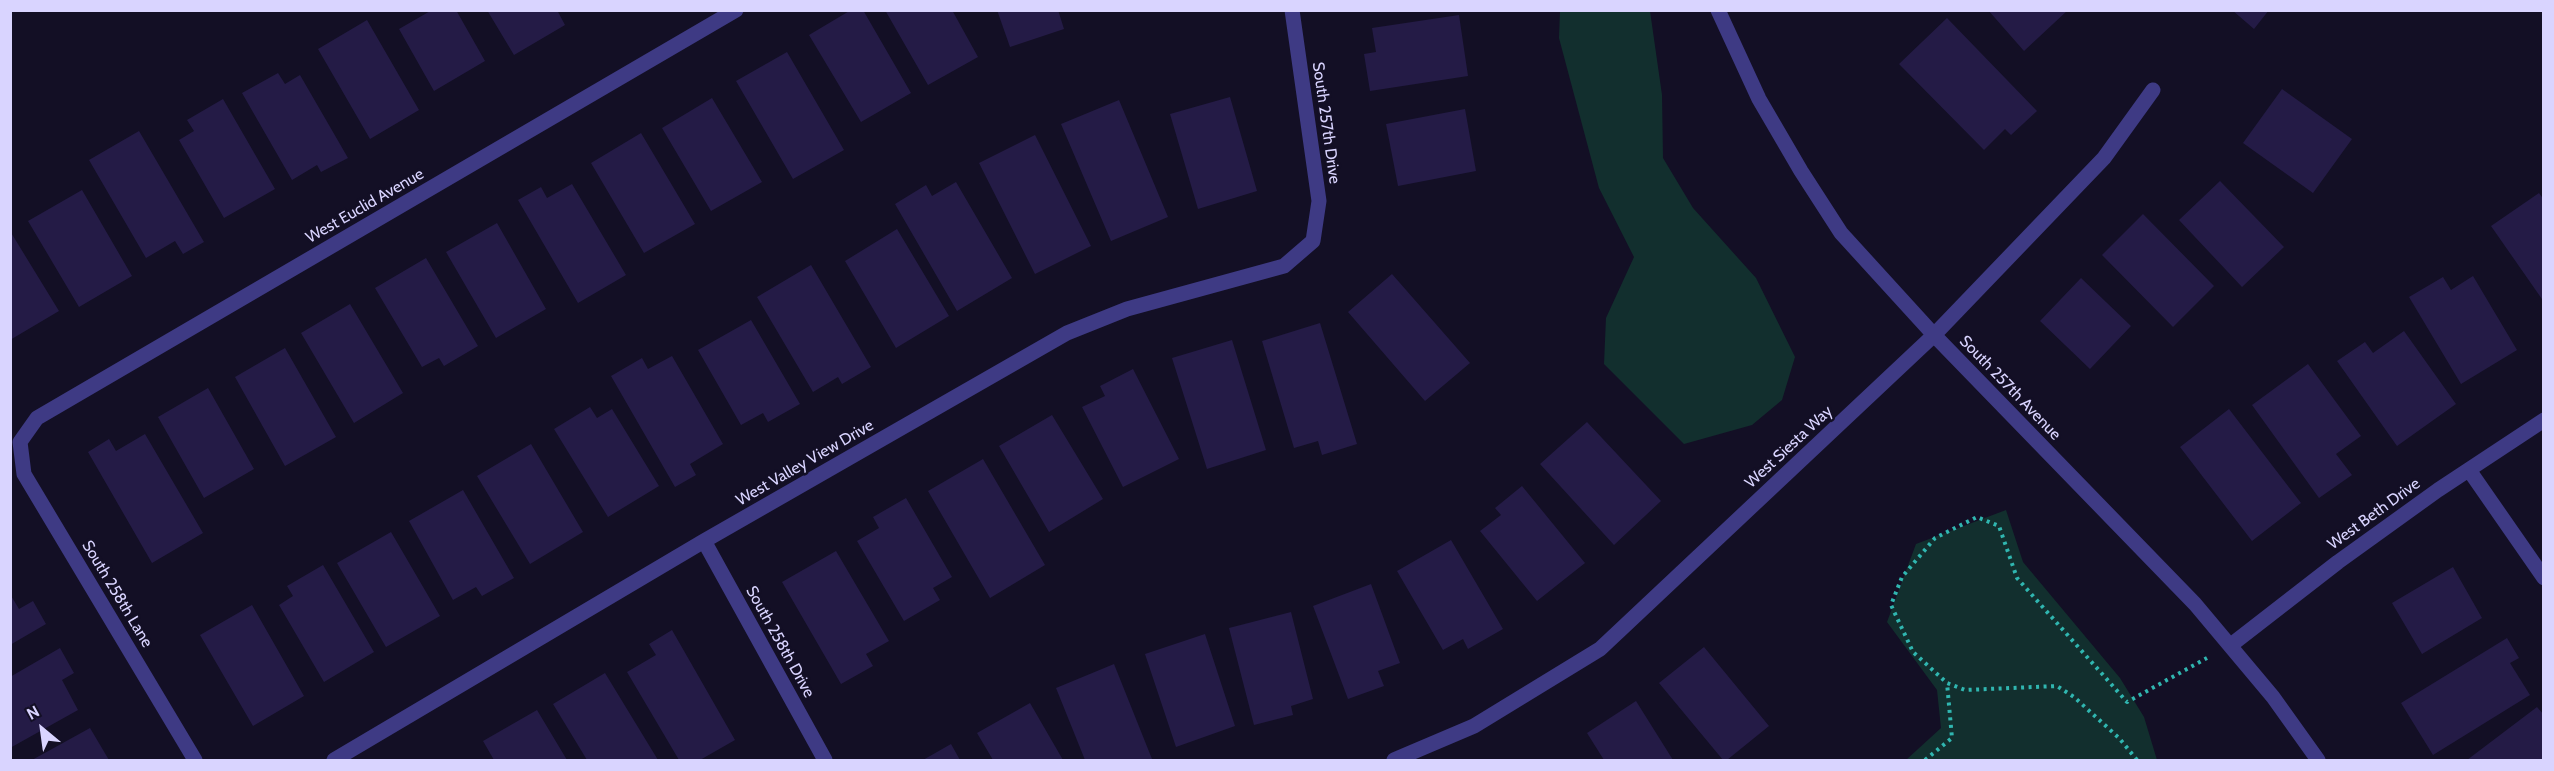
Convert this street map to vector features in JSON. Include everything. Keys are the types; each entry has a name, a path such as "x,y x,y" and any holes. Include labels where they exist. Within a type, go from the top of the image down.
{"street":[{"name":"West Euclid Avenue","path":"20,442 37,418 736,10"},
{"name":"South 257th Drive","path":"1292,10 1319,201 1313,241"},
{"name":"South 257th Avenue","path":"1718,10 1759,99 1841,233 1934,335 2195,604 2279,705 2318,760"},
{"name":"West Siesta Way","path":"1394,760 1474,726 1600,649 1934,335 2104,158 2152,90"},
{"name":"West Valley View Drive","path":"333,760 704,541 1067,333 1127,309 1284,266 1313,241"},
{"name":"West Beth Drive","path":"2231,645 2338,562 2544,420"},
{"name":"South 258th Lane","path":"20,442 24,474 195,760"},
{"path":"2469,470 2544,578"},
{"name":"South 258th Drive","path":"704,541 825,760"}],"path":[{"path":"2137,760 2119,738 2074,697 2057,686 1965,690 1947,683 1913,651 1891,605 1902,578 1935,538 1977,517 1999,526 2017,578 2127,702 2231,645"},
{"path":"1925,760 1952,738 1947,683"}],"green space":[{"path":"1560,11 1650,11 1662,95 1663,158 1693,208 1756,278 1795,357 1782,400 1752,425 1684,444 1604,364 1606,318 1634,257 1599,188 1559,38"},
{"path":"2006,510 2023,562 2120,678 2144,717 2157,760 1906,760 1941,728 1937,690 1887,622 1916,544"}],"building":[{"path":"432,10 456,10 485,61 434,91 399,29"},
{"path":"487,10 557,10 565,25 514,55"},
{"path":"851,10 863,10 911,93 861,122 809,35"},
{"path":"885,10 952,10 978,57 928,85"},
{"path":"997,10 1058,10 1064,29 1010,47"},
{"path":"1988,10 2068,10 2024,51"},
{"path":"2232,10 2269,10 2254,29"},
{"path":"1459,15 1468,76 1370,91 1364,54 1376,52 1372,28"},
{"path":"1947,18 2037,111 2011,135 2005,129 1984,150 1899,64"},
{"path":"367,20 419,110 370,139 318,49"},
{"path":"787,52 844,150 793,179 736,81"},
{"path":"278,73 285,84 300,75 348,158 321,172 317,165 292,180 242,93"},
{"path":"2282,89 2352,139 2313,193 2243,143"},
{"path":"1230,97 1257,191 1198,209 1170,114"},
{"path":"712,98 762,182 711,211 662,128"},
{"path":"223,99 275,189 224,218 179,140 194,131 187,120"},
{"path":"1119,100 1168,217 1111,241 1061,124"},
{"path":"1465,109 1476,171 1398,186 1386,124"},
{"path":"139,131 204,242 183,254 175,241 146,258 89,160"},
{"path":"641,133 695,224 644,253 591,163"},
{"path":"1035,135 1091,246 1035,274 979,163"},
{"path":"2220,181 2284,247 2242,287 2179,220"},
{"path":"956,182 1012,278 957,311 895,204 926,185 932,196"},
{"path":"572,184 626,275 578,303 518,200 541,187 547,198"},
{"path":"82,190 132,276 79,307 28,221"},
{"path":"2539,193 2544,200 2544,302 2491,226"},
{"path":"2143,214 2214,286 2173,327 2102,255"},
{"path":"497,223 546,309 496,338 446,252"},
{"path":"897,229 949,316 896,348 845,261"},
{"path":"10,231 59,311 10,340"},
{"path":"426,258 478,346 444,366 439,358 422,367 375,288"},
{"path":"811,265 871,367 842,384 838,377 813,392 757,297"},
{"path":"1392,274 1470,363 1425,401 1348,312"},
{"path":"2473,276 2517,350 2461,384 2409,297 2443,277 2451,290"},
{"path":"2081,278 2131,326 2090,369 2040,321"},
{"path":"350,304 403,393 354,423 301,333"},
{"path":"751,320 800,404 768,422 763,413 741,425 698,350"},
{"path":"1320,323 1357,444 1322,455 1318,441 1294,448 1262,341"},
{"path":"2404,331 2456,404 2397,446 2337,361 2365,342 2373,353"},
{"path":"1232,340 1266,450 1207,469 1172,358"},
{"path":"285,348 336,437 285,466 235,377"},
{"path":"672,356 723,444 690,464 696,475 675,487 611,376 642,358 648,369"},
{"path":"2308,364 2361,436 2336,454 2352,475 2319,498 2252,405"},
{"path":"1133,369 1179,459 1123,487 1082,407 1105,396 1100,386"},
{"path":"208,388 254,469 204,498 158,417"},
{"path":"590,407 597,418 612,409 659,486 608,517 554,429"},
{"path":"2229,409 2301,503 2252,541 2180,447"},
{"path":"1052,415 1103,499 1049,532 999,446"},
{"path":"1587,422 1661,501 1614,545 1540,464"},
{"path":"145,434 203,533 152,563 88,452 109,439 116,451"},
{"path":"531,444 583,532 530,564 477,476"},
{"path":"983,459 1045,565 990,598 928,491"},
{"path":"1522,486 1585,563 1537,601 1480,531 1501,515 1495,508"},
{"path":"463,490 514,578 482,596 476,587 453,600 409,521"},
{"path":"906,498 952,577 933,588 940,600 904,621 857,541 879,528 873,517"},
{"path":"391,532 440,616 386,647 337,563"},
{"path":"1451,540 1503,629 1468,649 1463,639 1443,650 1397,571"},
{"path":"836,551 889,641 866,654 873,666 841,684 782,582"},
{"path":"323,565 374,652 324,682 279,605 293,596 287,586"},
{"path":"2453,567 2482,618 2422,654 2392,603"},
{"path":"1371,584 1400,663 1378,671 1384,686 1348,699 1313,606"},
{"path":"10,594 19,609 33,601 46,624 10,645"},
{"path":"252,605 304,696 253,726 200,635"},
{"path":"1291,612 1313,699 1291,706 1293,715 1254,725 1229,628"},
{"path":"672,630 735,740 700,760 679,760 627,672 656,655 649,644"},
{"path":"1205,634 1235,726 1176,747 1145,654"},
{"path":"2507,638 2519,658 2510,663 2530,695 2433,755 2401,703"},
{"path":"1704,647 1769,726 1727,760 1723,760 1659,683"},
{"path":"60,648 74,673 62,680 78,710 10,748 10,677"},
{"path":"1114,664 1152,759 1085,760 1056,688"},
{"path":"605,673 658,760 587,760 553,704"},
{"path":"1636,701 1673,760 1604,760 1587,733"},
{"path":"1030,703 1063,760 993,760 977,733"},
{"path":"2537,707 2544,715 2544,760 2467,760"},
{"path":"537,710 567,760 494,760 483,741"},
{"path":"90,728 109,760 32,760"},
{"path":"951,744 960,760 923,760"}]}
